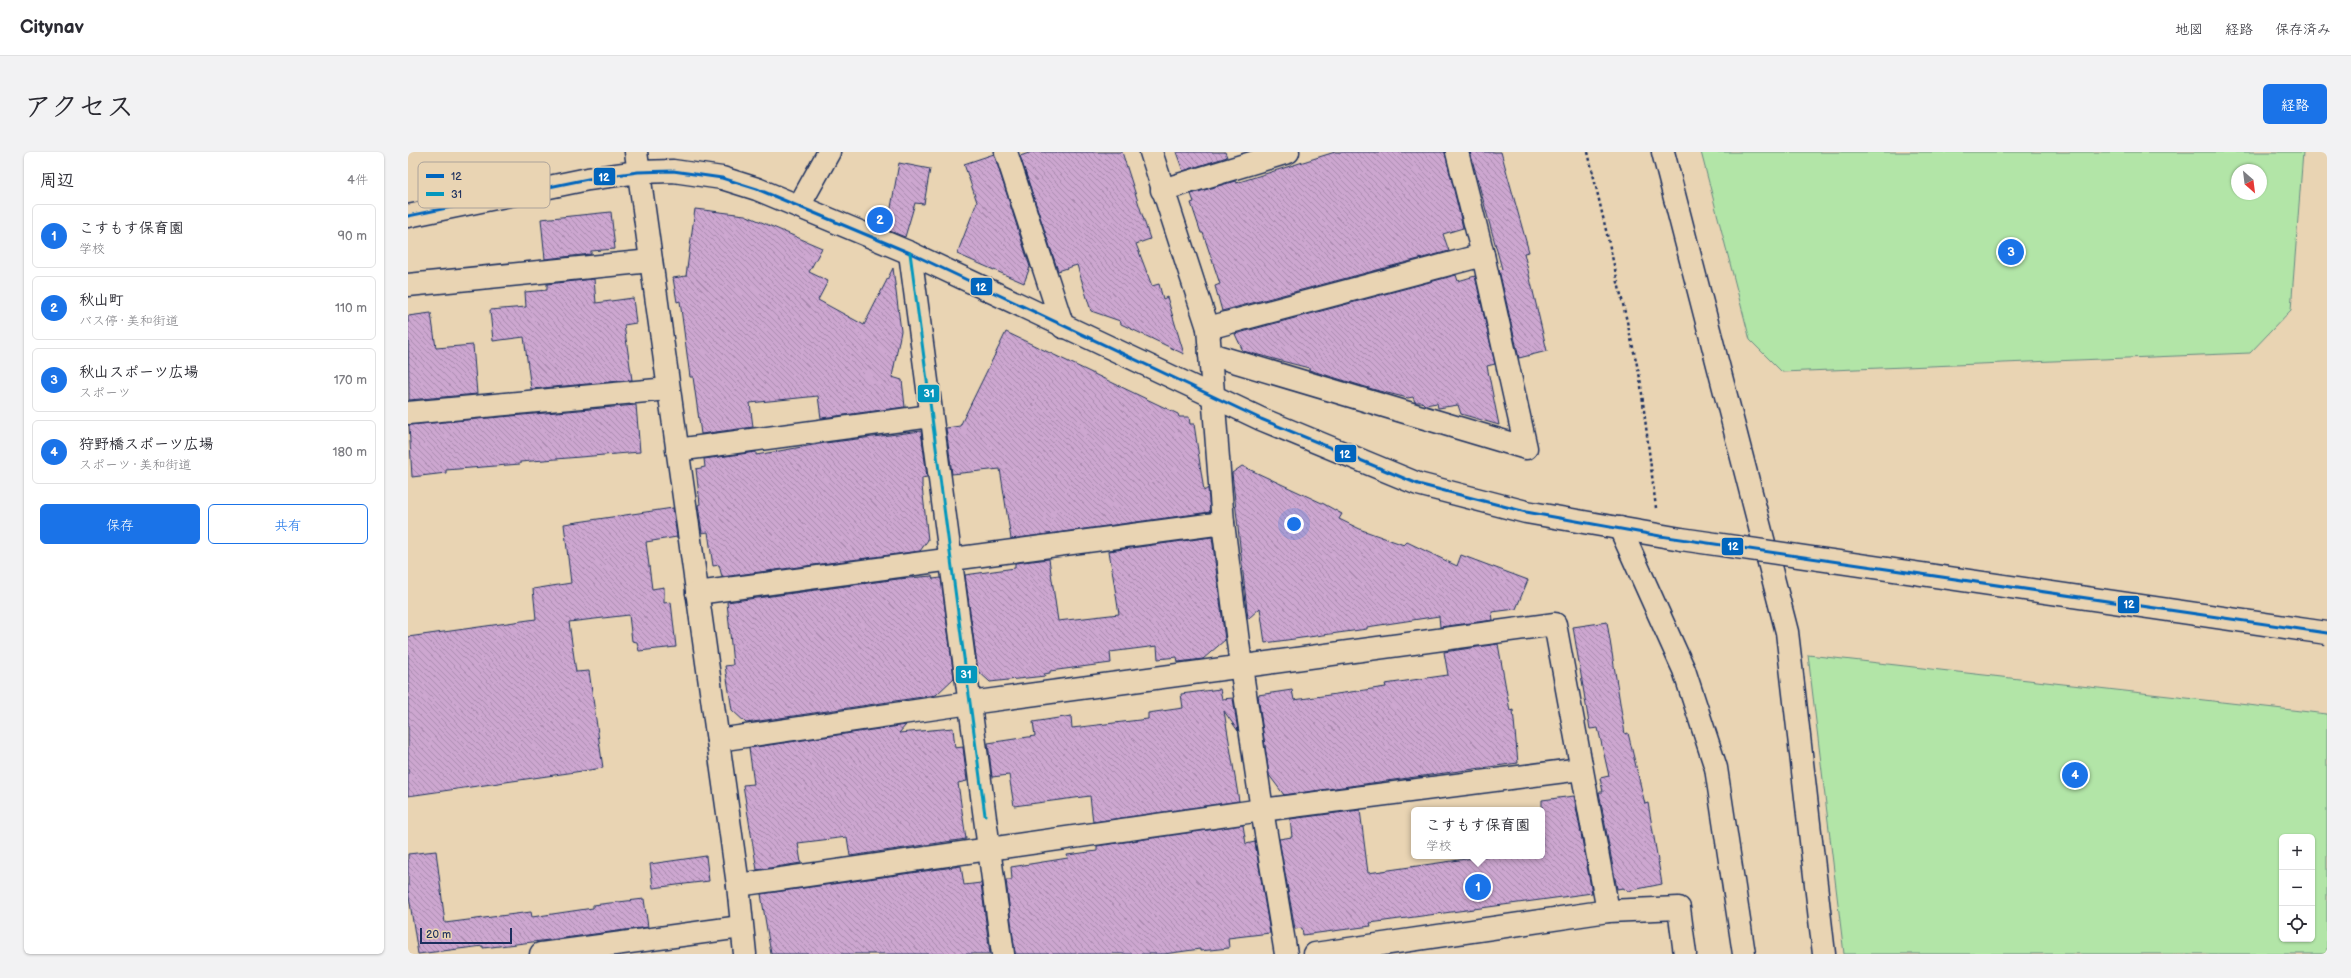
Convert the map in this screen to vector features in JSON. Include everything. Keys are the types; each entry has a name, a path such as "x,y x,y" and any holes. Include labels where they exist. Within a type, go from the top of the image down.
{"street":[{"path":"799,206 829,152"},
{"path":"1006,152 1063,327"},
{"path":"1151,152 1162,190 1208,328 1223,523 1241,666 1262,810 1286,954"},
{"path":"1162,190 1288,152"},
{"path":"1210,354 1526,448 1483,255 1457,152"},
{"path":"1663,152 1788,632 1824,954"},
{"path":"637,162 738,886 741,927 745,954"},
{"path":"550,188 588,180 637,162 673,171 722,178 757,189 910,253 1063,327 1311,442 1418,484 1526,512 1660,536 2327,633"},
{"path":"408,216 448,208"},
{"path":"910,253 1002,954"},
{"path":"1208,328 1483,255"},
{"path":"408,285 651,260"},
{"path":"408,412 668,389"},
{"path":"677,450 932,416"},
{"path":"697,593 1223,523"},
{"path":"1620,528 1684,670 1716,768 1744,954"},
{"path":"718,740 970,703 1555,624 1608,911"},
{"path":"738,886 1262,810 1581,769"},
{"path":"1315,954 1608,911 1679,908 1685,954"},
{"path":"541,954 741,927"}],"path":[{"path":"1588,152 1640,378 1660,536"}],"green space":[{"path":"1701,152 2303,152 2291,310 2250,353 1782,372 1750,340"},
{"path":"1808,655 2327,714 2327,954 1844,954"}],"building":[{"path":"1032,152 1122,152 1150,239 1136,244 1152,286 1159,284 1163,299 1167,297 1184,354 1121,324 1120,321 1091,311 1077,265 1058,271 1020,156"},
{"path":"1176,152 1225,152 1227,157 1183,171"},
{"path":"1335,152 1445,152 1463,228 1443,234 1449,251 1222,311 1215,286 1220,284 1191,203 1194,202 1191,194 1235,181 1236,183"},
{"path":"1470,152 1501,152 1529,252 1524,253 1547,351 1519,358 1499,270 1502,269"},
{"path":"994,154 1030,267 1024,283 957,254 977,202 964,164"},
{"path":"899,163 930,169 924,204 915,203 905,237 887,230"},
{"path":"695,209 745,215 822,248 809,272 828,281 818,300 864,325 893,268 901,331 892,377 902,380 905,407 821,418 818,396 750,403 753,427 701,434 693,377 690,377 680,301 677,302 673,278 686,276"},
{"path":"611,212 615,249 591,251 591,254 545,259 541,219"},
{"path":"1456,275 1458,281 1475,276 1495,364 1487,366 1499,425 1461,414 1458,405 1438,408 1437,403 1425,405 1422,402 1415,402 1413,397 1408,398 1379,391 1309,370 1309,368 1243,351 1235,334"},
{"path":"594,279 596,303 633,298 636,323 624,325 632,380 531,389 524,337 493,341 490,310 526,307 525,292 547,290 547,284"},
{"path":"431,313 436,348 473,345 477,394 409,400 408,316"},
{"path":"1006,332 1178,414 1179,417 1189,417 1190,424 1194,424 1204,491 1208,488 1210,512 1011,539 1000,469 952,474 946,428 960,426"},
{"path":"636,405 640,452 446,470 446,473 412,477 409,425"},
{"path":"921,431 927,477 922,478 922,486 928,540 920,551 722,577 719,565 713,566 708,532 702,533 698,505 700,504 696,469 705,467 704,459 756,452 756,455 825,443"},
{"path":"1242,466 1324,504 1342,514 1339,519 1362,530 1404,545 1407,542 1457,566 1461,555 1528,580 1516,609 1492,612 1493,620 1440,627 1439,616 1367,627 1367,629 1265,643 1260,608 1248,619 1232,473"},
{"path":"673,508 677,537 646,542 652,589 664,587 664,603 671,602 676,647 639,651 637,642 632,641 629,615 569,622 576,672 589,671 603,768 408,796 408,637 536,619 533,589 571,583 564,524"},
{"path":"1212,537 1225,640 1203,659 1178,662 1177,657 1158,659 1157,646 1110,652 1111,663 1050,671 1050,673 1044,674 1045,676 990,682 978,671 965,575 1015,568 1015,563 1049,559 1058,621 1119,614 1109,551"},
{"path":"932,576 933,579 941,578 954,678 936,695 746,723 732,710 725,666 733,665 727,602 898,579"},
{"path":"1607,622 1625,734 1628,733 1645,804 1648,803 1662,884 1628,891 1623,888 1617,889 1599,792 1603,792 1600,778 1609,776 1598,728 1590,729 1573,627"},
{"path":"1498,644 1510,711 1513,710 1518,763 1284,795 1269,775 1258,695 1292,690 1294,700 1386,687 1385,684 1448,675 1444,652"},
{"path":"1220,689 1222,699 1233,698 1238,731 1224,711 1239,801 1093,822 1090,796 1014,806 1009,775 992,777 988,743 1035,736 1033,722 1071,716 1072,728 1148,719 1148,713 1183,708 1181,694"},
{"path":"906,725 899,733 953,728 955,748 963,747 967,781 958,783 966,839 850,856 847,837 798,843 801,863 757,870 743,785 754,784 749,748"},
{"path":"1574,796 1592,893 1370,923 1371,926 1303,935 1302,928 1295,929 1279,839 1292,837 1290,819 1360,810 1368,873 1466,859 1545,859 1545,807 1542,807 1542,800"},
{"path":"1243,825 1246,844 1255,842 1270,933 1228,938 1229,948 1200,951 1200,949 1164,954 1015,954 1006,880 1012,880 1011,867 1068,858 1067,855 1097,851 1097,846"},
{"path":"436,851 445,923 531,912 532,917 593,908 593,905 644,899 648,927 483,948 483,946 418,954 408,890 408,854"},
{"path":"706,856 709,881 653,888 650,864"},
{"path":"961,866 964,885 981,883 990,954 771,954 761,894"}],"transit line":[{"name":"12","path":"550,187 588,179 638,172 673,171 722,178 757,189 910,253 1261,419 1418,484 1526,512 1660,536 2327,633"},
{"name":"12","path":"408,216 447,208"},
{"name":"31","path":"910,253 985,815"}],"place":[{"name":"秋山町","path":"880,220"},
{"name":"秋山スポーツ広場","path":"2011,252"},
{"name":"狩野橋スポーツ広場","path":"2075,775"},
{"name":"こすもす保育園","path":"1478,887"}]}
